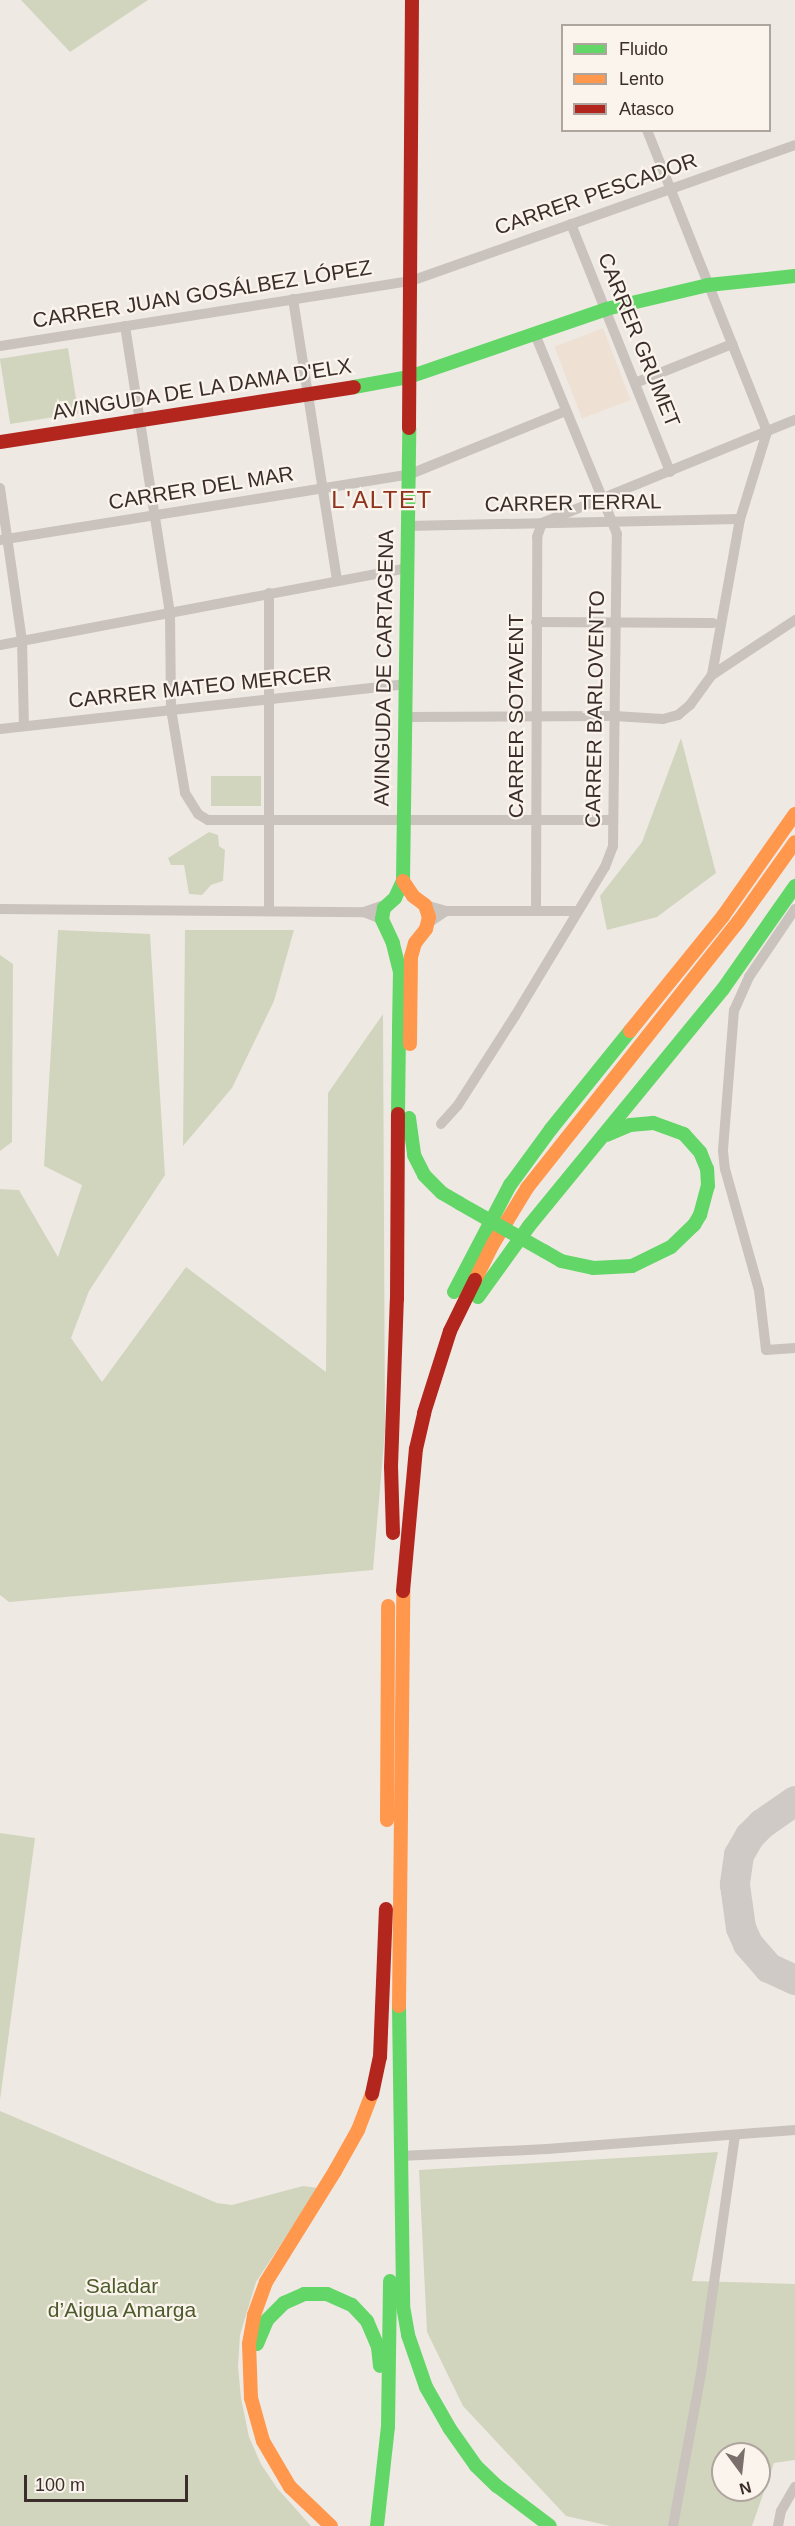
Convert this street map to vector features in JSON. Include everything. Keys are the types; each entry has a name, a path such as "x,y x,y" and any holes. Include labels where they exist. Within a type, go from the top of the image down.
{"main road":[{"name":"AVINGUDA DE CARTAGENA","path":"403,881 412,240 412,0"},
{"name":"AVINGUDA DE LA DAMA D'ELX","path":"0,442 308,396 410,378 534,332 606,309 708,285 795,276"},
{"path":"602,1138 630,1125 647,1123 670,1127 684,1134 700,1152 706,1169 708,1186 700,1215 694,1225 671,1247 632,1266 593,1268 561,1261 544,1251 459,1203 433,1185 424,1175 414,1155 409,1121 410,964 418,938 428,923 425,905 412,896 403,881 382,914 400,972 398,1299 391,1467 392,1538 408,1438 422,1375 445,1311 490,1219 510,1185 551,1129 716,925 795,814"},
{"path":"550,2526 497,2486 476,2466 450,2429 426,2387 408,2335 403,2306 399,2131 399,1950 403,1576 416,1449 434,1377 450,1331 472,1284 527,1188 738,922 795,842"},
{"path":"434,1377 488,1281 529,1226 723,989 795,886"},
{"path":"391,901 412,896"},
{"path":"386,930 403,942 418,938"},
{"path":"377,2526 388,2418 391,2097 386,1909 387,1656 390,1575"},
{"path":"331,2526 290,2487 263,2441 251,2398 248,2365 251,2330 266,2282 358,2130 374,2088 380,2057 386,1909"},
{"path":"391,2097 399,1950"},
{"path":"344,2526 312,2501 285,2468 266,2429 258,2396 255,2364 258,2340 274,2310 293,2298 314,2293 342,2299 361,2313 373,2334 380,2362 381,2497"}],"street":[{"path":"648,132 767,432 740,519 712,675"},
{"name":"CARRER PESCADOR","path":"411,281 794,147"},
{"name":"CARRER GRUMET","path":"571,224 670,472"},
{"name":"CARRER JUAN GOSÁLBEZ LÓPEZ","path":"0,346 411,281"},
{"path":"293,299 337,580"},
{"path":"125,326 170,612 171,709 185,793 198,814 208,820 270,818 613,820"},
{"name":"CARRER BARLOVENTO","path":"441,1124 459,1105 610,857 613,820 617,534 534,332"},
{"path":"635,383 732,344"},
{"name":"CARRER DEL MAR","path":"4,539 408,475 566,411"},
{"path":"542,523 795,420"},
{"path":"0,488 4,539 22,640 24,726"},
{"name":"CARRER TERRAL","path":"407,526 740,519"},
{"name":"CARRER SOTAVENT","path":"541,910 535,820 535,716 537,537 542,523"},
{"path":"0,645 406,568"},
{"path":"269,593 269,911"},
{"path":"404,717 614,716 663,718 678,715 690,705 712,675 795,620"},
{"path":"536,622 713,623"},
{"name":"CARRER MATEO MERCER","path":"0,729 405,684"},
{"path":"364,912 391,901"},
{"path":"425,905 446,910 577,911"},
{"path":"0,909 364,912 379,918 386,930"},
{"path":"795,909 745,984 734,1010 723,1151 725,1168 759,1290 766,1350 795,1348"},
{"path":"428,923 446,910"},
{"path":"541,910 558,920 562,936"},
{"path":"400,2156 735,2136 795,2130"},
{"path":"673,2526 701,2374 735,2136"},
{"path":"778,2526 781,2511 795,2487"}],"green space":[{"path":"21,0 148,0 70,52"},
{"path":"68,348 78,413 10,424 0,359"},
{"path":"681,738 716,873 657,917 607,930 600,896 642,842"},
{"path":"211,776 261,776 261,806 211,806"},
{"path":"209,832 218,835 219,846 225,850 223,881 211,885 202,895 189,894 184,865 171,865 168,858"},
{"path":"58,930 150,934 165,1175 89,1291 71,1338 102,1382 186,1267 326,1372 328,1093 383,1014 385,1431 373,1570 9,1602 0,1595 0,1189 19,1190 58,1257 82,1185 44,1166"},
{"path":"185,930 294,930 274,1001 232,1088 183,1146"},
{"path":"0,955 13,964 12,1142 0,1151"},
{"path":"0,1833 35,1838 0,2100"},
{"name":"Saladar d’Aigua Amarga","path":"0,2111 217,2203 232,2205 303,2186 318,2188 256,2282 240,2335 238,2366 241,2398 249,2437 261,2464 277,2488 311,2526 0,2526"},
{"path":"718,2152 692,2281 795,2284 795,2460 774,2463 771,2472 771,2442 711,2442 711,2502 760,2502 752,2526 610,2526 566,2516 463,2406 427,2332 419,2170"}],"shaded area":[{"path":"603,328 631,400 582,419 554,347"}],"taxiway":[{"path":"795,1801 762,1824 750,1836 739,1855 735,1885 741,1928 748,1944 769,1968 795,1980"}],"traffic: fast":[{"path":"354,387 409,377 606,309 708,285 795,276"},
{"path":"399,1028 400,972 393,943 382,919 384,908 395,898 403,881 409,428"},
{"path":"478,1297 529,1226 723,989 795,886"},
{"path":"398,1114 399,1028"},
{"path":"454,1292 510,1185 551,1129 630,1031"},
{"path":"409,1118 414,1155 424,1175 442,1193 459,1203"},
{"path":"544,1251 561,1261 593,1268 632,1266 671,1247 694,1225 700,1215 708,1186 707,1169 700,1152 684,1134 653,1123 630,1125 607,1135"},
{"path":"459,1203 544,1251"},
{"path":"399,2006 403,2306 408,2335 426,2387 450,2429 476,2466 497,2486 550,2526"},
{"path":"377,2526 388,2427 390,2281"},
{"path":"257,2344 267,2320 284,2303 304,2294 327,2294 352,2305 367,2321 378,2347 380,2366"}],"traffic: slow":[{"path":"630,1031 723,916 795,814"},
{"path":"475,1280 493,1244 527,1188 738,922 795,842"},
{"path":"403,881 413,896 425,905 429,917 426,929 415,943 411,957 410,1044"},
{"path":"399,2006 403,1591"},
{"path":"387,1820 388,1606"},
{"path":"331,2526 290,2487 263,2441 251,2398 249,2344 254,2315 266,2282 335,2171 358,2130 372,2094"}],"traffic: jam":[{"path":"409,428 412,0"},
{"path":"0,442 354,387"},
{"path":"393,1533 391,1467 397,1299 398,1114"},
{"path":"403,1591 416,1449 424,1413 450,1331 475,1280"},
{"path":"372,2094 380,2057 386,1909"}],"district":[{"name":"L'ALTET","path":"382,500"}]}
